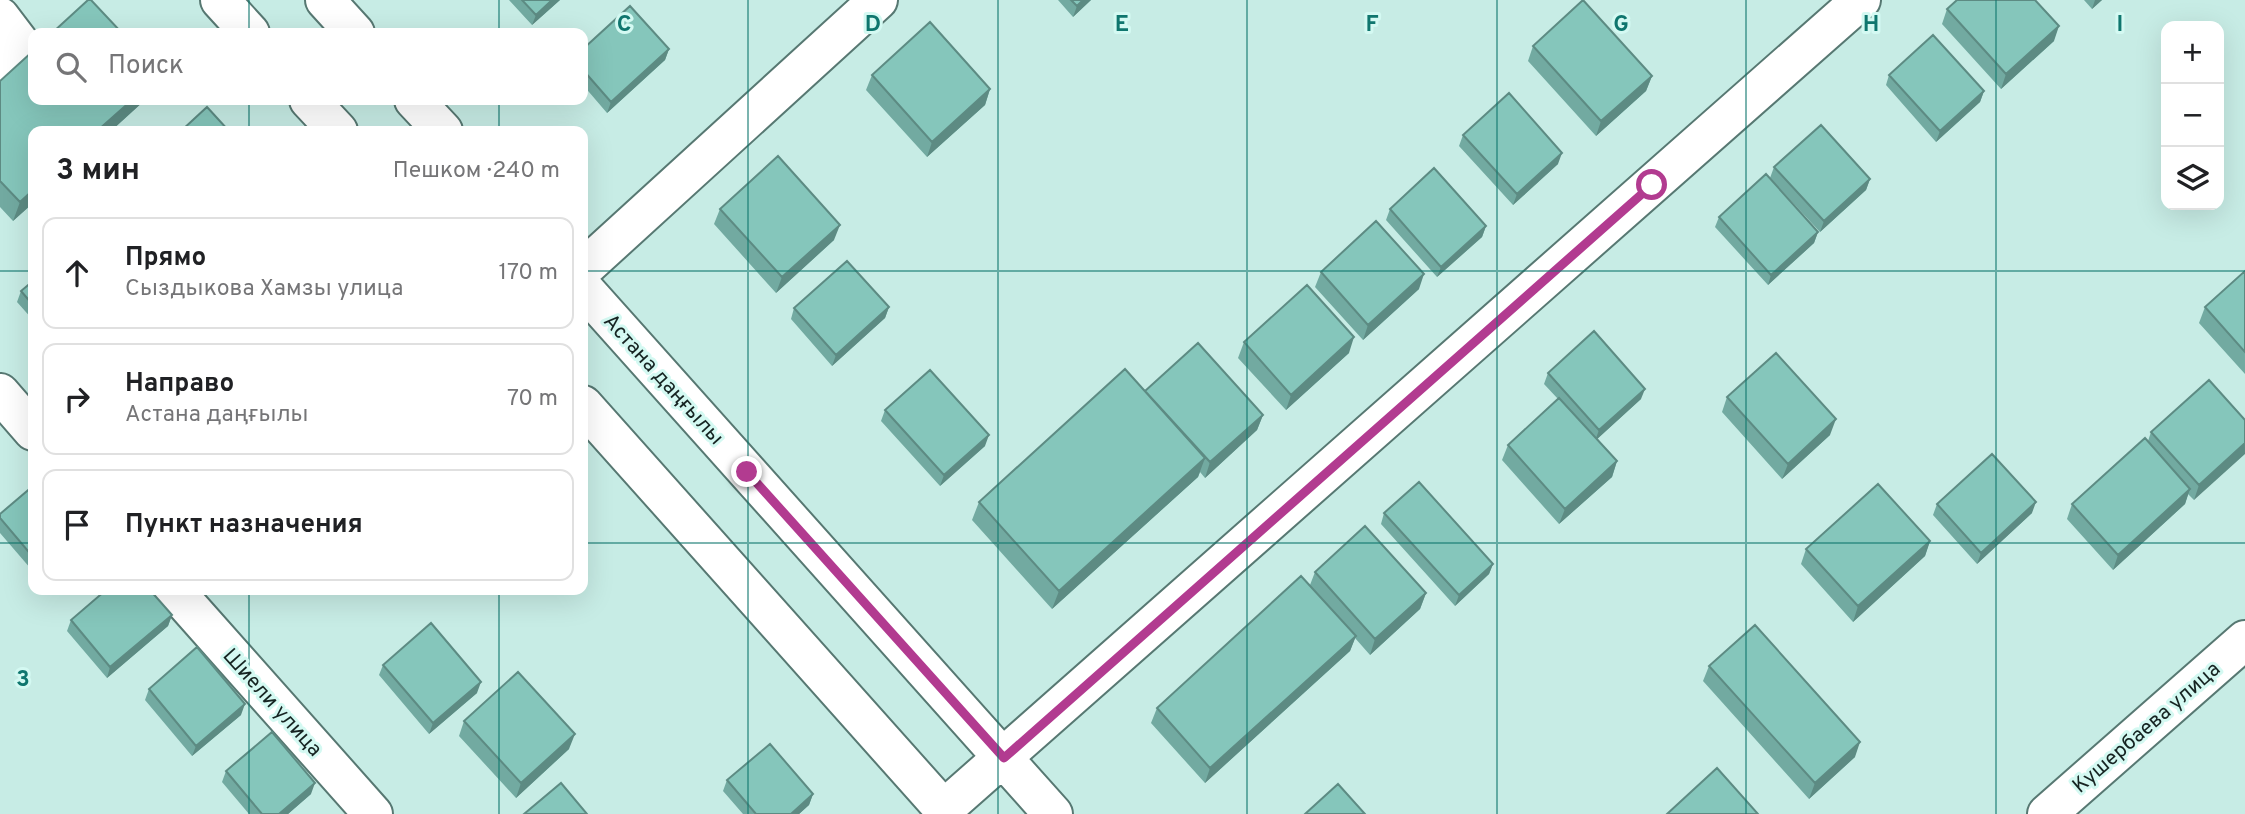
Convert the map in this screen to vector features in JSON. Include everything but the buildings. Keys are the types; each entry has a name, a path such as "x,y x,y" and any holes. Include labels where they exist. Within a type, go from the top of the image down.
{"street":[{"path":"220,0 245,28"},
{"path":"325,0 350,28"},
{"path":"588,263 878,0"},
{"path":"588,411 946,812 1861,0"},
{"path":"0,18 19,42 5,77 0,81"},
{"path":"314,105 333,126"},
{"path":"420,105 438,126"},
{"name":"Астана даңғылы","path":"588,294 1054,814"},
{"path":"0,393 28,425"},
{"name":"Шиели улица","path":"178,595 373,814"},
{"name":"Кушербаева улица","path":"2048,814 2245,640"}],"route":[{"path":"747,472 1004,758 1652,185"}]}
